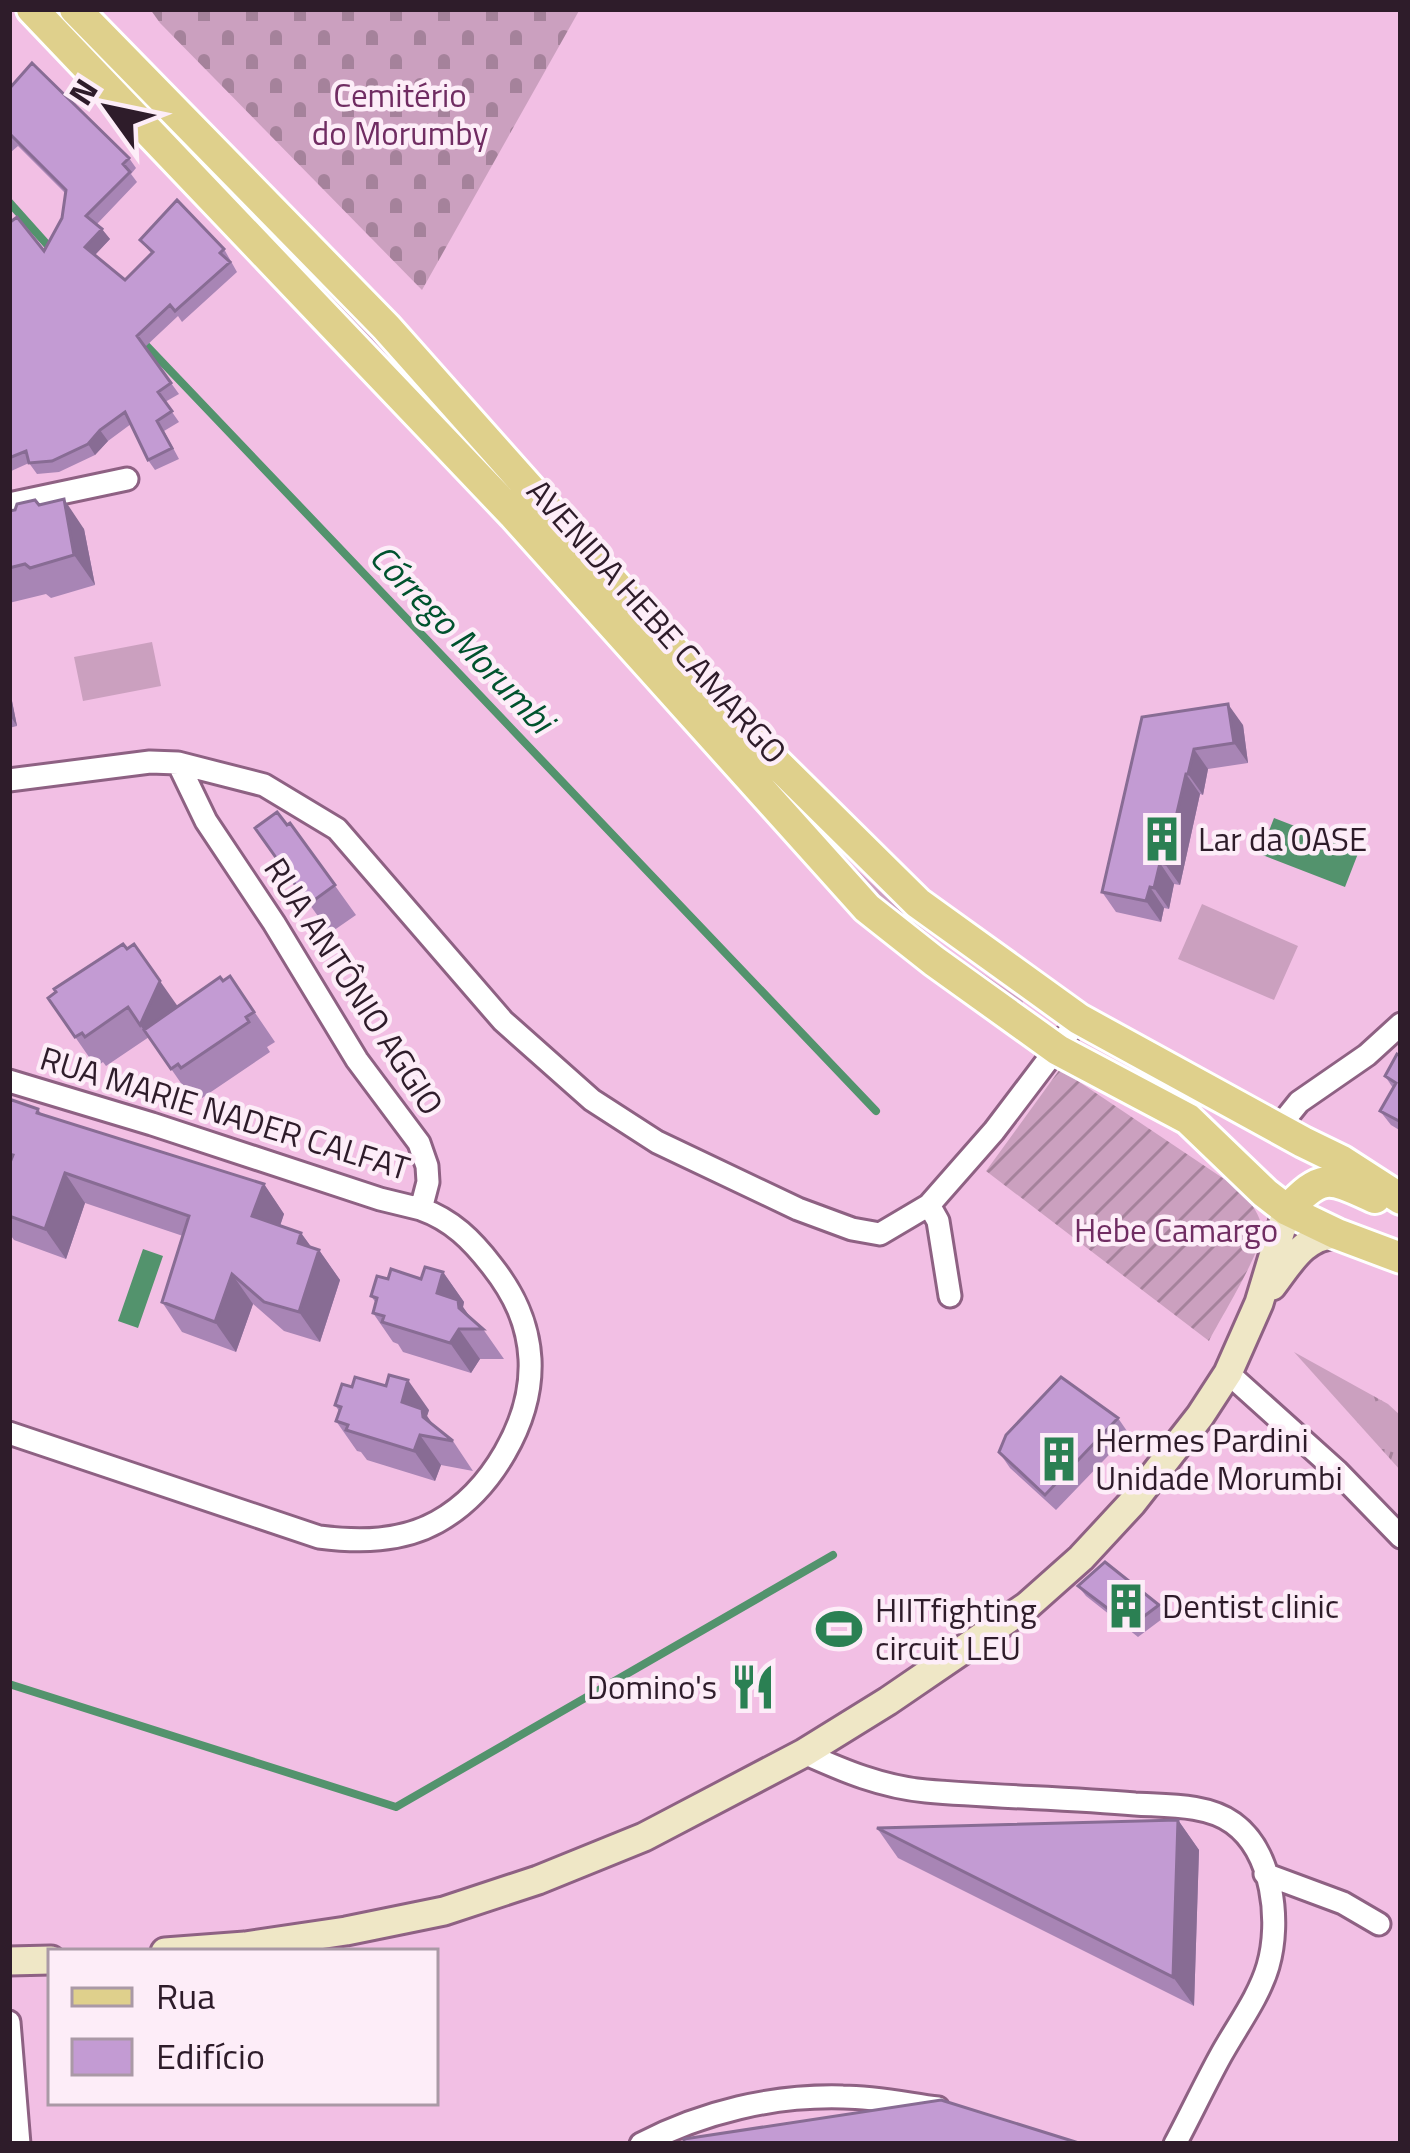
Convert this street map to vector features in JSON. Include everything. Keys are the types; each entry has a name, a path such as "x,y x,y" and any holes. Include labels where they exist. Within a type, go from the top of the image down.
{"main road":[{"name":"AVENIDA HEBE CAMARGO","path":"32,9 514,515 867,908 1058,1050 1188,1119 1287,1210 1401,1258"},
{"name":"AVENIDA HEBE CAMARGO","path":"75,9 386,327 754,741 918,903 1079,1019 1342,1161 1401,1202"},
{"path":"199,1949 266,1943 444,1911 644,1838 805,1753 1012,1617 1082,1558 1132,1502 1228,1373 1259,1304 1287,1210 1309,1187 1329,1181 1401,1202"},
{"path":"1259,1304 1305,1244 1320,1235 1336,1234"},
{"path":"9,1961 48,1960"}],"street":[{"path":"9,504 127,479"},
{"path":"9,780 150,762 178,763 264,785 337,829 503,1021 592,1100 657,1142 798,1209 852,1229 880,1234 929,1205 1079,1019"},
{"name":"RUA ANTÔNIO AGGIO","path":"178,763 206,821 357,1060 419,1143 428,1182 421,1209"},
{"path":"1290,1135 1299,1102 1367,1055 1401,1024"},
{"name":"RUA MARIE NADER CALFAT","path":"9,1081 421,1209"},
{"path":"929,1205 938,1221 950,1296"},
{"path":"9,1432 320,1537 396,1538 436,1523 484,1484 503,1455 526,1394 530,1357 511,1290 472,1240 421,1209"},
{"path":"1228,1373 1401,1538"},
{"path":"805,1753 861,1778 922,1791 1187,1808 1231,1821 1248,1838 1273,1894 1275,1917 1266,1974 1175,2144"},
{"path":"1265,1874 1343,1903 1379,1924"},
{"path":"9,2021 19,2144"},
{"path":"641,2144 707,2115 789,2100 843,2097 958,2113"}],"green space":[{"path":"54,9 63,9 491,456 837,851 901,911 1023,1001 1023,1006 892,913 460,431"},
{"name":"Cemitério do Morumby","path":"150,9 580,9 422,290"},
{"path":"152,642 161,686 83,701 74,657"},
{"path":"1202,904 1298,946 1274,1000 1178,959"},
{"name":"Hebe Camargo","path":"1060,1069 1245,1193 1255,1210 1262,1228 1257,1251 1209,1341 986,1171"},
{"path":"1294,1352 1388,1404 1401,1416 1401,1471"}],"shaded area":[{"path":"1274,818 1359,851 1345,887 1260,854"},
{"path":"143,1249 163,1256 138,1328 118,1321"}],"building":[{"path":"32,63 129,158 123,164 130,172 86,216 102,229 85,247 125,280 153,252 140,240 177,200 224,249 220,253 230,262 175,311 170,305 137,336 171,383 158,392 172,411 157,421 172,448 148,460 125,412 88,444 52,461 29,463 26,451 9,458 9,223 17,217 44,251 62,218 66,190 9,137 9,89"},
{"path":"64,499 74,555 30,568 25,564 9,568 9,511 35,500 39,505"},
{"path":"1228,704 1234,743 1194,749 1165,864 1160,863 1146,901 1102,892 1142,717"},
{"path":"277,812 335,885 309,904 255,828"},
{"path":"123,944 127,949 134,944 160,981 140,1025 128,1007 85,1037 82,1033 75,1037 48,998 54,989"},
{"path":"230,976 254,1012 246,1017 249,1022 181,1068 178,1064 171,1069 144,1030 220,977 223,981"},
{"path":"1397,1054 1401,1056 1401,1122 1380,1111 1396,1083 1385,1076"},
{"path":"9,1099 38,1109 37,1113 264,1184 252,1216 301,1233 298,1243 319,1250 299,1312 264,1302 232,1274 215,1322 162,1302 189,1216 65,1173 45,1229 9,1216 13,1155 9,1154"},
{"path":"425,1267 443,1272 437,1293 458,1300 459,1308 483,1329 459,1329 450,1343 382,1322 384,1316 373,1313 377,1298 371,1296 377,1276 388,1279 391,1269 421,1279"},
{"path":"389,1375 408,1380 402,1402 422,1409 423,1417 453,1441 420,1435 414,1451 346,1430 348,1425 336,1421 342,1384 352,1387 355,1377 386,1386"},
{"name":"Hermes Pardini Unidade Morumbi","path":"1061,1377 1118,1418 1045,1495 999,1452 1006,1435"},
{"name":"Dentist clinic","path":"1105,1562 1159,1605 1131,1626 1078,1586"},
{"path":"1178,1820 1173,1977 877,1828"},
{"path":"941,2100 1082,2144 684,2144 684,2139"}],"waterway":[{"name":"Córrego Morumbi","path":"9,202 52,250"},
{"name":"Córrego Morumbi","path":"143,342 876,1111"},
{"path":"9,1684 396,1807 833,1555"}],"place":[{"name":"Lar da OASE","path":"1162,839"},
{"name":"Hermes Pardini Unidade Morumbi","path":"1059,1459"},
{"name":"Dentist clinic","path":"1126,1606"},
{"name":"HIITfighting circuit LEU","path":"839,1629"},
{"name":"Domino's","path":"753,1687"}]}
